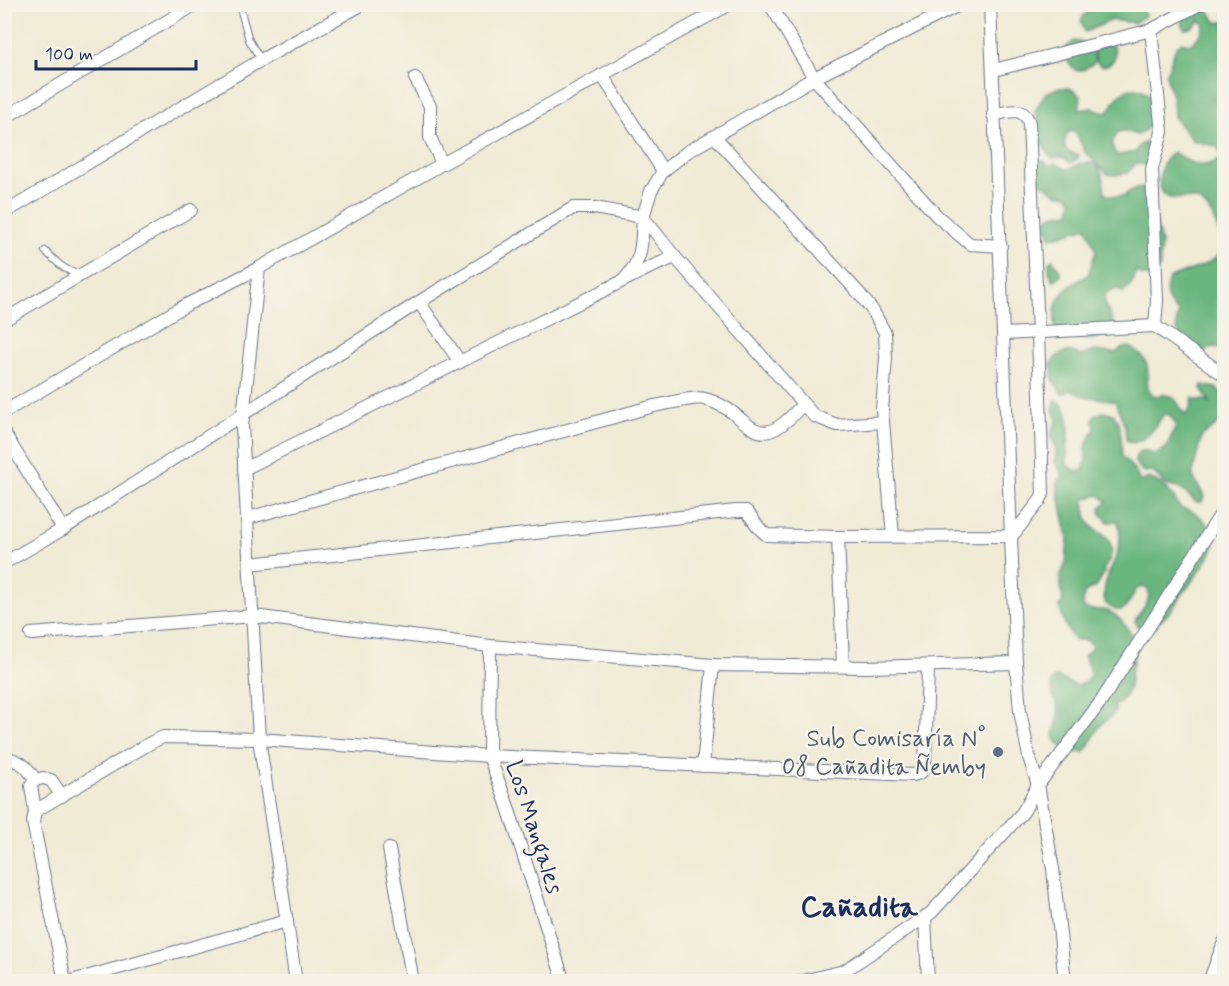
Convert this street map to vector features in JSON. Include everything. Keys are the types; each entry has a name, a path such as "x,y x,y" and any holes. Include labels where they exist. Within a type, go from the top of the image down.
{"street":[{"path":"4,118 196,4"},
{"path":"4,213 261,60 363,4"},
{"path":"4,412 186,305 259,268 730,4"},
{"path":"770,4 814,78 950,228 970,244 1001,246"},
{"path":"624,280 636,267 640,257 643,217 651,191 663,171 687,152 814,78 961,4"},
{"path":"990,4 1016,663 1020,711 1029,757 1038,785 1053,869 1065,981"},
{"path":"994,70 1151,30 1200,4"},
{"path":"1151,30 1162,132 1152,169 1157,301 1155,326"},
{"path":"602,75 663,171"},
{"path":"415,78 430,106 430,137 442,164"},
{"path":"993,115 1014,110 1022,112 1029,123 1043,494 1012,536"},
{"path":"715,137 850,283 873,311 885,333 886,358 882,410 893,536"},
{"path":"4,563 63,529 419,302 573,208 595,208 643,217 814,416 837,425 883,422"},
{"path":"4,320 191,210"},
{"path":"244,469 624,280 675,257"},
{"path":"259,268 243,416 244,469 259,739 296,981"},
{"path":"419,302 460,362"},
{"path":"1004,334 1155,326 1224,375"},
{"path":"248,518 654,406 703,399 722,406 759,432 772,431 787,423 803,404"},
{"path":"4,433 63,529"},
{"path":"799,981 844,971 931,913 1023,812 1038,785 1102,700 1224,509"},
{"path":"250,564 736,511 746,511 755,520 760,531 767,535 1012,536"},
{"path":"838,537 843,666"},
{"path":"31,634 253,616 490,646 713,665 867,667 1016,663"},
{"name":"Los Mangales","path":"490,646 489,756 507,804 564,981"},
{"path":"703,766 713,665"},
{"path":"35,811 152,741 163,737 259,739 489,756 913,775 925,768 928,666"},
{"path":"4,757 18,760 27,766 35,780"},
{"path":"62,796 51,780 43,777 35,780 32,786 35,811 33,822 66,981 287,921"},
{"path":"388,849 413,981"},
{"path":"925,917 928,981"},
{"path":"1209,981 1224,942"}],"lane":[{"path":"239,4 249,40 261,60"},
{"path":"45,251 62,267 82,274"}],"green space":[{"path":"1103,5 1142,5 1145,16 1134,23 1112,20 1085,32 1081,20 1085,14"},
{"path":"1205,5 1217,23 1224,21 1224,345 1219,348 1213,347 1202,353 1178,332 1176,326 1179,313 1169,302 1166,289 1169,279 1210,262 1219,254 1220,234 1203,203 1192,199 1166,196 1160,188 1160,183 1164,162 1173,152 1201,165 1221,159 1218,147 1193,141 1174,117 1173,100 1166,74 1176,47 1182,42 1193,43 1201,34 1204,24 1200,20 1191,28 1185,29 1182,23 1183,17"},
{"path":"1074,41 1088,47 1095,62 1077,71 1068,62 1064,49"},
{"path":"1110,42 1115,54 1113,61 1101,66 1097,62 1093,48"},
{"path":"1057,88 1070,88 1081,96 1079,110 1092,108 1104,113 1108,112 1126,90 1141,89 1148,94 1153,101 1154,119 1137,135 1124,131 1118,132 1113,146 1117,155 1136,152 1139,146 1149,141 1155,143 1149,166 1136,163 1128,173 1107,174 1085,152 1077,135 1071,131 1066,135 1064,147 1068,152 1079,155 1078,158 1070,163 1063,157 1051,158 1041,141 1035,111 1045,94"},
{"path":"1040,160 1046,162 1047,166 1055,163 1066,169 1083,163 1096,165 1102,173 1107,195 1126,197 1125,194 1136,188 1148,188 1161,243 1160,268 1150,276 1143,276 1137,272 1132,283 1123,293 1118,289 1107,292 1105,304 1113,325 1110,331 1092,339 1056,330 1055,310 1060,296 1088,275 1096,251 1087,227 1051,238 1045,224 1047,218 1070,212 1072,200 1068,195 1056,193 1039,181 1035,163"},
{"path":"1052,259 1061,275 1054,281 1049,272 1049,262"},
{"path":"1130,347 1140,354 1147,365 1147,384 1150,392 1159,397 1166,395 1174,398 1185,415 1190,410 1193,398 1207,400 1211,404 1201,389 1202,385 1216,388 1224,397 1222,415 1215,427 1203,435 1194,468 1194,478 1204,496 1202,502 1196,502 1181,489 1166,485 1152,471 1143,472 1135,462 1140,451 1147,451 1155,455 1167,447 1176,425 1170,415 1164,414 1147,436 1133,443 1126,440 1125,426 1115,401 1083,396 1071,390 1062,394 1053,380 1051,363 1064,352 1076,353 1080,356 1095,351 1115,353"},
{"path":"1056,400 1066,412 1068,421 1067,465 1076,471 1082,471 1086,462 1086,446 1095,428 1093,420 1096,414 1111,413 1116,417 1120,430 1122,457 1135,470 1140,482 1149,478 1159,483 1171,494 1180,508 1192,511 1201,518 1213,530 1215,537 1208,559 1171,611 1160,621 1144,629 1135,621 1147,603 1148,589 1142,587 1136,589 1128,605 1121,610 1111,608 1105,603 1106,583 1119,546 1118,521 1108,522 1100,512 1102,506 1107,502 1099,495 1084,501 1090,524 1105,536 1111,549 1110,558 1103,570 1105,572 1095,588 1089,589 1084,594 1083,607 1090,610 1107,611 1118,618 1132,636 1135,653 1128,688 1123,699 1115,706 1115,713 1100,726 1085,752 1068,753 1056,741 1054,735 1059,714 1051,682 1056,677 1074,685 1082,684 1091,674 1084,656 1093,647 1087,640 1074,640 1065,625 1059,606 1063,601 1060,578 1066,562 1068,539 1057,483 1063,476 1055,461 1056,448 1051,434 1057,421 1053,409"}],"place":[{"name":"Sub Comisaría N° 08 Cañadita Ñemby","path":"998,752"}],"district":[{"name":"Cañadita","path":"859,906"}]}
